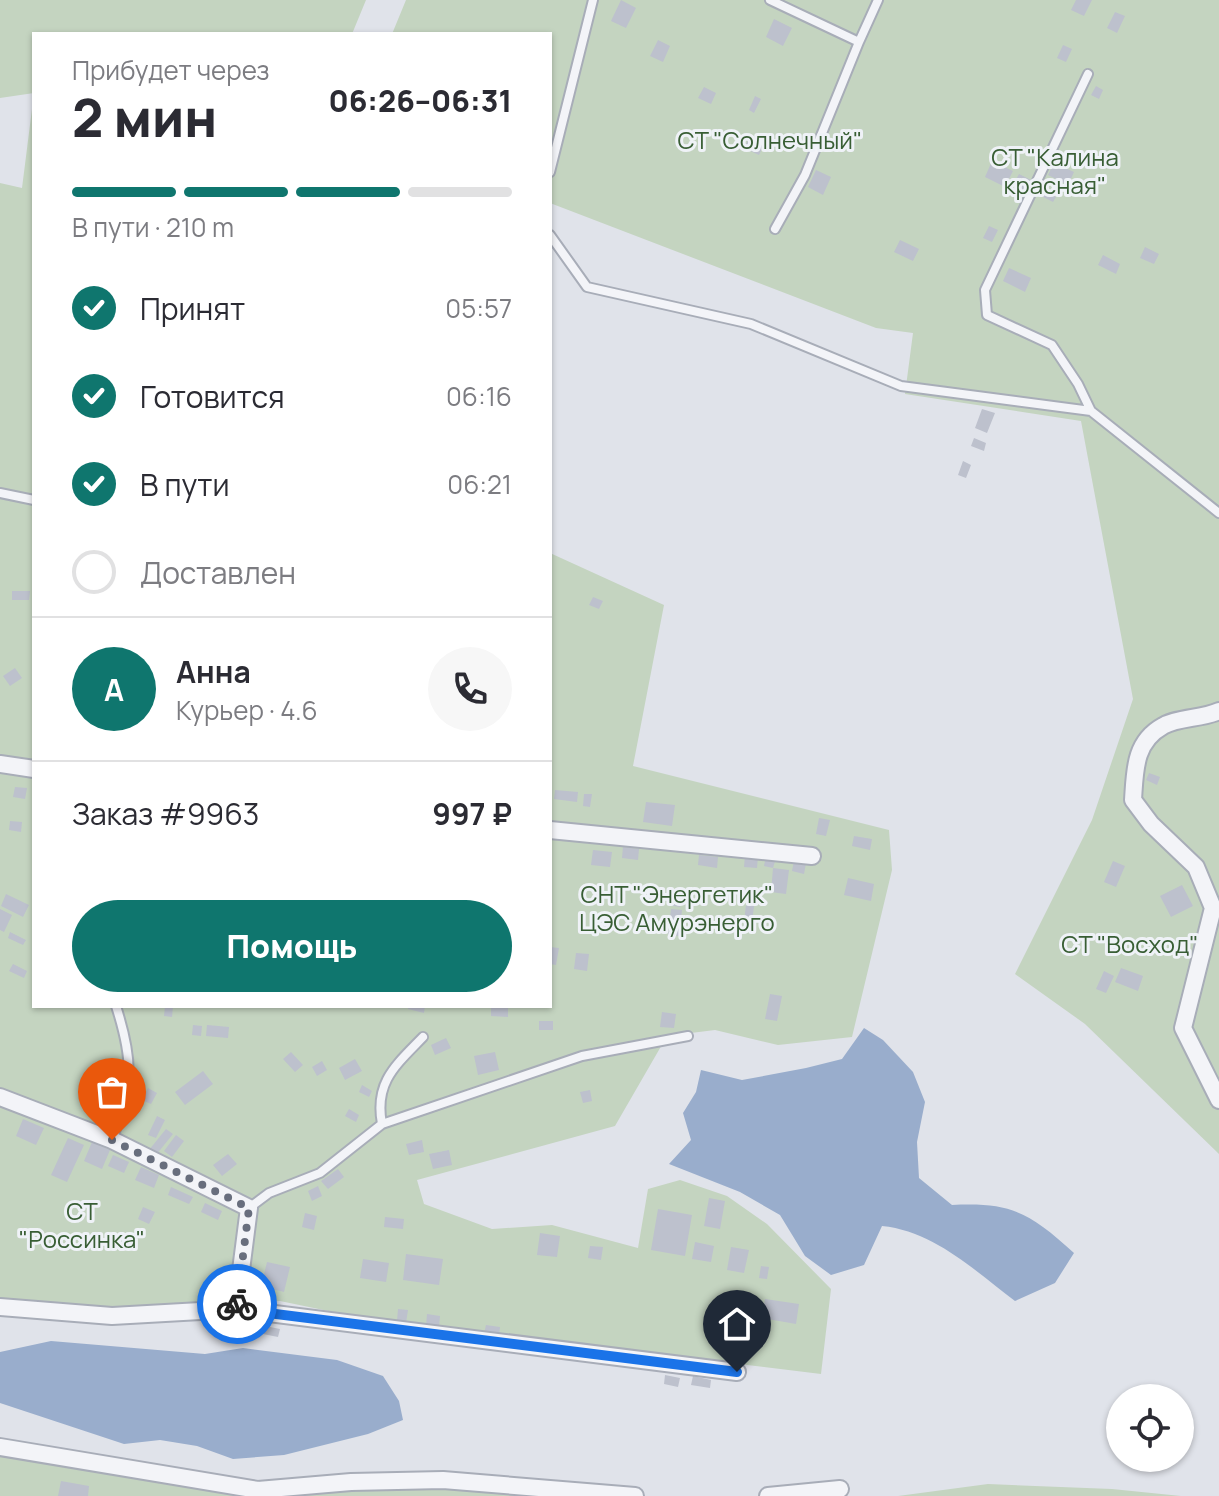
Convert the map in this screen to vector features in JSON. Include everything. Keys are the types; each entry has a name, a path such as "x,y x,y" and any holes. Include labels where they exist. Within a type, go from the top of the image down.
{"street":[{"path":"1219,711 1204,718 1163,725 1137,753 1133,800 1151,824 1196,867 1213,908 1183,1028 1219,1100"},
{"path":"0,764 32,769"},
{"path":"552,830 812,856"},
{"path":"0,1097 112,1140 249,1208 236,1309"},
{"path":"0,1307 112,1316 236,1309 737,1372"},
{"path":"0,1447 258,1490 351,1482 443,1480 635,1496"},
{"path":"768,1496 840,1489"}],"lane":[{"path":"552,164 593,0"},
{"path":"770,0 859,42"},
{"path":"775,229 805,175 878,0"},
{"path":"1088,74 985,290 987,315 1052,345 1078,384 1091,411 1219,513"},
{"path":"552,238 587,287 751,324 901,386 1091,411"},
{"path":"0,493 32,500"},
{"path":"112,1140 128,1098 128,1045 117,1008"},
{"path":"249,1208 269,1193 320,1173 382,1124 582,1056 688,1036"},
{"path":"382,1124 377,1100 393,1068 423,1037"}],"green space":[{"path":"0,0 366,0 353,32 32,32 32,93 0,98"},
{"path":"406,0 1219,0 1219,1154 1085,1024 1015,974 1092,820 1133,699 1081,421 905,394 913,333 876,328 552,204 552,32 393,32"},
{"name":"СНТ \"Энергетик\" ЦЭС Амурэнерго","path":"32,109 32,1008 552,1008 552,554 664,605 633,766 889,830 892,870 852,1037 778,1045 715,1030 667,1036 615,1126 417,1180 424,1204 492,1229 552,1225 638,1248 648,1189 680,1180 727,1196 767,1224 831,1289 821,1374 367,1319 280,1301 116,1308 0,1302 0,183 22,188"},
{"path":"0,1454 273,1496 0,1496"},
{"path":"988,1484 1112,1489 1181,1496 898,1496"},
{"path":"389,1485 532,1496 288,1496"}],"water":[{"path":"864,1028 883,1040 913,1072 925,1102 917,1142 919,1178 952,1205 1005,1208 1045,1228 1074,1253 1055,1283 1015,1301 936,1244 901,1229 882,1226 864,1265 831,1275 805,1256 780,1215 740,1192 669,1164 691,1140 683,1113 696,1092 701,1070 742,1080 842,1059"},
{"path":"51,1341 205,1354 243,1348 337,1360 383,1376 399,1401 403,1420 368,1434 284,1455 233,1459 197,1446 160,1440 124,1444 0,1403 0,1352"}],"building":[{"path":"621,0 636,8 626,28 611,21"},
{"path":"1076,0 1092,0 1084,16 1071,10"},
{"path":"1115,12 1125,16 1117,33 1107,28"},
{"path":"774,19 792,28 783,46 766,37"},
{"path":"658,40 670,46 663,62 650,56"},
{"path":"1063,45 1072,49 1066,62 1057,58"},
{"path":"1096,86 1103,90 1099,99 1091,95"},
{"path":"704,87 716,93 711,104 698,98"},
{"path":"755,96 761,99 754,113 749,110"},
{"path":"751,135 765,142 759,155 744,148"},
{"path":"992,161 1013,171 1005,187 985,177"},
{"path":"1054,163 1074,172 1068,185 1048,175"},
{"path":"816,170 831,177 823,195 808,187"},
{"path":"1019,174 1035,182 1029,193 1013,185"},
{"path":"1042,190 1056,197 1053,202 1039,195"},
{"path":"989,226 998,230 992,242 983,238"},
{"path":"900,240 919,249 913,261 894,252"},
{"path":"1145,247 1159,254 1154,264 1140,258"},
{"path":"1103,255 1120,264 1116,274 1098,265"},
{"path":"1009,268 1031,278 1025,292 1003,281"},
{"path":"982,409 995,413 987,433 975,428"},
{"path":"974,438 986,443 984,451 971,446"},
{"path":"963,461 971,465 966,478 958,475"},
{"path":"12,591 30,591 29,600 12,600"},
{"path":"593,597 603,601 599,609 589,605"},
{"path":"15,668 22,678 10,686 3,676"},
{"path":"1149,773 1160,777 1157,785 1146,780"},
{"path":"15,787 27,788 25,799 13,797"},
{"path":"555,790 578,792 577,802 554,799"},
{"path":"584,794 592,794 590,807 583,806"},
{"path":"646,802 675,805 672,826 643,822"},
{"path":"819,818 830,820 826,836 816,834"},
{"path":"10,821 22,822 21,832 9,830"},
{"path":"854,836 872,839 870,850 852,846"},
{"path":"623,847 639,849 638,860 622,858"},
{"path":"593,850 612,852 610,867 591,865"},
{"path":"699,855 718,857 717,868 698,865"},
{"path":"745,855 758,856 757,868 744,867"},
{"path":"766,856 776,858 773,868 764,866"},
{"path":"794,861 806,863 804,874 792,871"},
{"path":"1113,861 1125,866 1116,887 1104,882"},
{"path":"773,868 789,870 786,894 771,892"},
{"path":"848,878 874,884 871,901 844,895"},
{"path":"1182,885 1193,906 1171,917 1160,896"},
{"path":"671,889 682,890 680,907 669,905"},
{"path":"6,894 29,905 23,917 1,906"},
{"path":"746,905 754,906 751,931 743,930"},
{"path":"0,909 12,915 4,932 0,930"},
{"path":"671,909 682,910 679,936 668,934"},
{"path":"10,932 26,940 23,945 8,938"},
{"path":"552,947 559,948 556,965 552,964"},
{"path":"576,953 589,954 587,971 574,969"},
{"path":"13,964 27,971 24,978 9,971"},
{"path":"1121,968 1143,976 1138,991 1115,982"},
{"path":"1104,971 1114,976 1106,993 1096,989"},
{"path":"770,994 782,996 777,1021 765,1019"},
{"path":"165,1008 173,1008 172,1017 164,1016"},
{"path":"408,1008 425,1008 424,1013"},
{"path":"491,1008 508,1008 508,1017 491,1016"},
{"path":"662,1012 676,1014 674,1028 660,1027"},
{"path":"539,1021 553,1021 553,1030 539,1030"},
{"path":"193,1025 202,1026 201,1036 192,1035"},
{"path":"207,1025 229,1027 228,1038 206,1036"},
{"path":"446,1038 451,1048 435,1055 431,1045"},
{"path":"291,1052 303,1065 295,1072 283,1059"},
{"path":"495,1052 499,1070 478,1075 474,1056"},
{"path":"355,1059 362,1071 345,1080 339,1068"},
{"path":"322,1061 327,1070 317,1076 312,1067"},
{"path":"203,1071 213,1084 185,1105 175,1092"},
{"path":"362,1085 372,1091 369,1097 359,1092"},
{"path":"148,1088 157,1093 151,1104 142,1100"},
{"path":"590,1090 592,1101 583,1103 580,1092"},
{"path":"97,1093 108,1098 101,1112 90,1107"},
{"path":"349,1109 359,1115 356,1122 345,1116"},
{"path":"157,1116 165,1120 156,1138 148,1135"},
{"path":"23,1119 44,1128 36,1145 16,1136"},
{"path":"166,1129 173,1134 156,1155 149,1150"},
{"path":"176,1135 184,1141 172,1157 164,1151"},
{"path":"68,1138 84,1145 67,1182 51,1175"},
{"path":"422,1140 424,1152 409,1155 406,1144"},
{"path":"92,1142 110,1150 102,1169 84,1161"},
{"path":"449,1150 452,1165 433,1169 429,1154"},
{"path":"228,1154 237,1164 222,1176 213,1165"},
{"path":"113,1155 129,1162 124,1173 108,1166"},
{"path":"141,1167 159,1175 154,1188 135,1180"},
{"path":"338,1169 344,1177 328,1189 321,1181"},
{"path":"318,1186 322,1196 312,1201 308,1191"},
{"path":"171,1187 193,1197 189,1204 168,1195"},
{"path":"709,1198 725,1201 720,1229 704,1226"},
{"path":"205,1203 222,1211 218,1220 201,1212"},
{"path":"143,1207 155,1212 149,1224 138,1219"},
{"path":"658,1209 692,1215 685,1256 651,1250"},
{"path":"305,1213 317,1216 314,1230 302,1227"},
{"path":"385,1217 404,1219 403,1229 384,1227"},
{"path":"540,1233 560,1236 557,1257 537,1255"},
{"path":"695,1242 714,1246 711,1262 692,1259"},
{"path":"590,1246 603,1247 601,1260 588,1258"},
{"path":"731,1247 749,1250 744,1273 727,1270"},
{"path":"406,1254 443,1259 439,1285 403,1280"},
{"path":"363,1259 389,1263 386,1282 360,1278"},
{"path":"267,1262 290,1267 284,1292 261,1286"},
{"path":"761,1266 769,1267 767,1279 759,1278"},
{"path":"765,1299 799,1304 796,1324 762,1318"},
{"path":"398,1309 408,1310 406,1323 397,1321"},
{"path":"427,1314 440,1316 439,1327 426,1326"},
{"path":"486,1325 500,1327 499,1336 484,1334"},
{"path":"265,1326 280,1329 278,1337 263,1334"},
{"path":"665,1375 680,1378 678,1387 664,1384"},
{"path":"693,1376 711,1380 710,1388 691,1385"},
{"path":"61,1481 89,1486 88,1496 58,1496"}],"way so far":[{"path":"112,1140 249,1208 237,1304"}],"route":[{"path":"237,1304 236,1309 737,1372"}],"park label":[{"name":"СТ \"Солнечный\"","path":"770,139"},
{"name":"СТ \"Калина красная\"","path":"1055,170"},
{"name":"СТ \"Восход\"","path":"1130,943"},
{"name":"СТ \"Россинка\"","path":"82,1224"}]}
